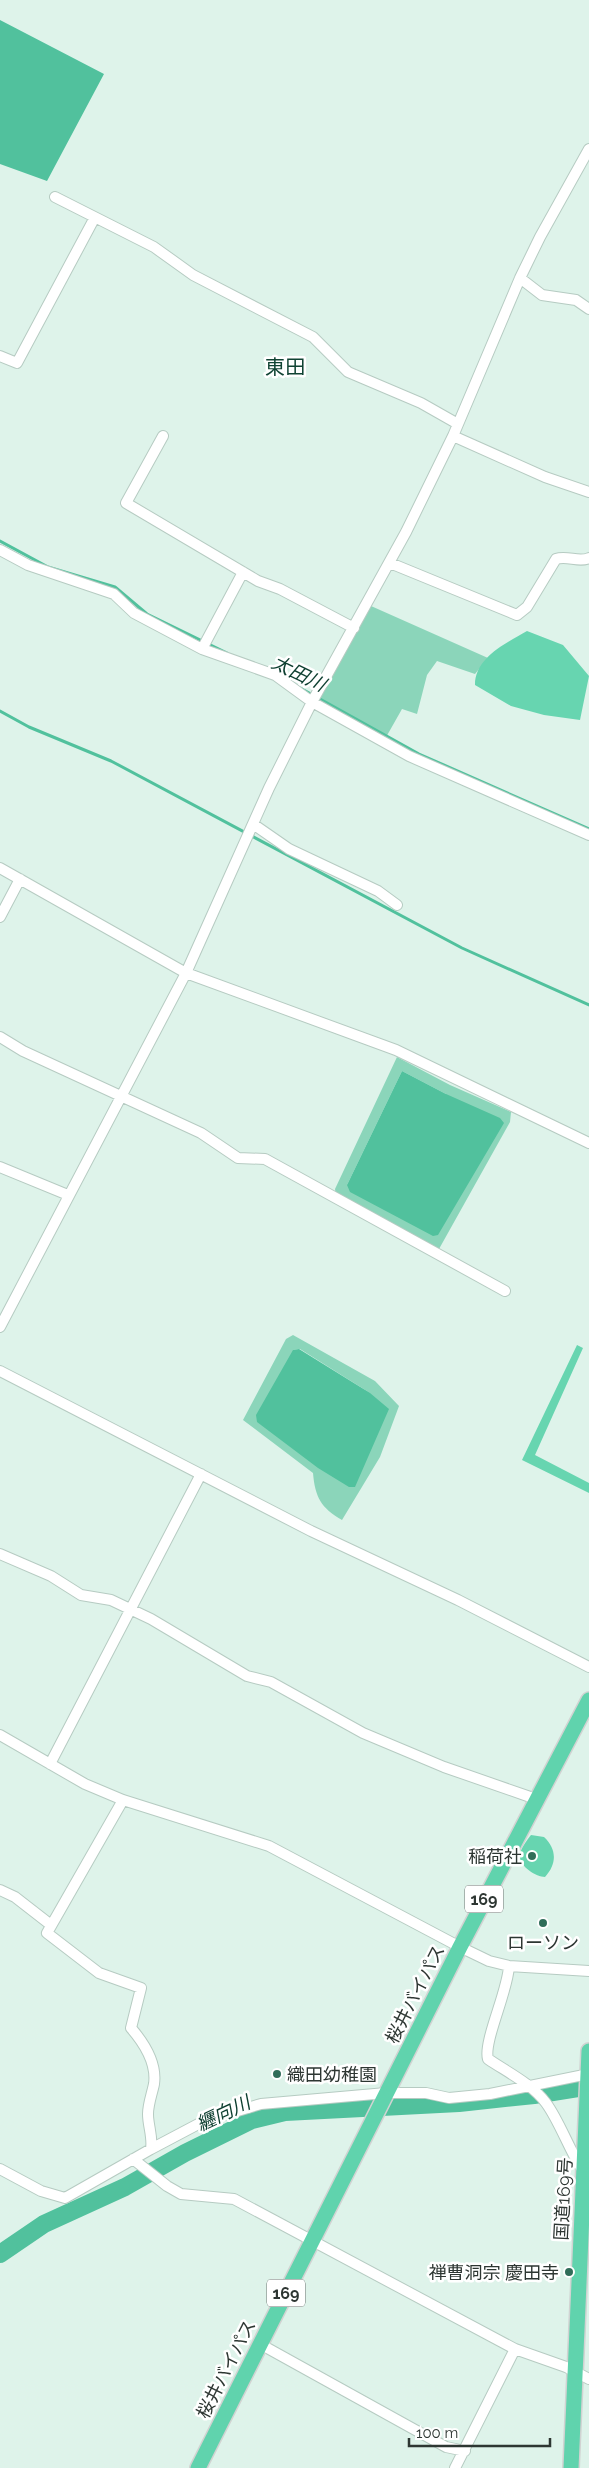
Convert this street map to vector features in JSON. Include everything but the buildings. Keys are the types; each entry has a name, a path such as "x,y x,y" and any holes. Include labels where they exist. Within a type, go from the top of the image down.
{"highway":[{"name":"桜井バイパス","path":"198,2468 384,2096 589,1700"},
{"name":"国道169号","path":"571,2468 589,2052"}],"street":[{"path":"0,1327 120,1095 186,973 253,824 312,702 390,563 453,436 520,278 540,237 589,149"},
{"path":"54,197 154,247 193,275 313,337 348,372 421,403 458,424"},
{"path":"0,356 17,363 94,218"},
{"path":"520,278 542,295 576,300 589,309"},
{"path":"163,436 126,504 244,572 354,628"},
{"path":"453,436 545,477 589,492"},
{"path":"0,550 28,565 114,594 134,613 202,649 275,675 312,702 409,756 589,835"},
{"path":"390,563 517,615 527,607 556,558 563,556 585,560 589,558"},
{"path":"202,649 244,572"},
{"path":"253,824 289,848 378,891 397,905"},
{"path":"0,868 186,973 396,1050 589,1143"},
{"path":"0,917 20,879"},
{"path":"0,1037 23,1051 201,1133 238,1158 265,1159 505,1291"},
{"path":"0,1167 68,1195"},
{"path":"0,1371 311,1531 458,1600 589,1667"},
{"path":"50,1764 201,1474"},
{"path":"0,1554 51,1576 81,1595 111,1600 247,1676 271,1682 363,1733 444,1767 536,1800"},
{"path":"0,1734 85,1784 123,1800 269,1846 460,1947 489,1960 509,1966 589,1971"},
{"path":"123,1800 47,1933 50,1938 100,1973 141,1988 131,2028 140,2038 152,2062 154,2081 148,2114 152,2140 151,2149"},
{"path":"0,1890 15,1897 51,1925"},
{"path":"509,1966 508,1981 486,2054 488,2059 531,2088 547,2104 572,2154 584,2171"},
{"path":"0,2169 41,2191 65,2198 135,2161 151,2149 204,2121 261,2104 426,2094 449,2098 531,2088 588,2074"},
{"path":"135,2161 167,2186 181,2194 197,2194 234,2199 515,2350 589,2379"},
{"path":"260,2344 446,2447 465,2451"},
{"path":"455,2468 515,2350"}],"shaded area":[{"path":"0,20 104,74 47,181 0,164"},
{"path":"371,606 488,658 475,674 437,661 427,675 417,714 402,709 385,739 318,702"},
{"path":"527,631 563,645 589,676 580,720 544,715 511,706 475,685 476,675 486,659 502,646"},
{"path":"397,1057 450,1085 511,1112 510,1122 439,1249 336,1196 335,1189","holes":["402,1071 446,1094 347,1185"]},
{"path":"402,1071 446,1094 500,1118 504,1123 438,1235 433,1236 350,1192 347,1185"},
{"path":"293,1335 375,1381 399,1406 380,1457 342,1520 329,1511 320,1501 315,1489 313,1473 243,1420 286,1339","holes":["300,1349 370,1393 293,1350"]},
{"path":"577,1345 583,1348 535,1455 589,1483 589,1493 522,1460"},
{"path":"299,1349 370,1393 389,1409 355,1487 349,1487 318,1468 257,1422 256,1415 293,1350"},
{"path":"531,1835 544,1837 553,1852 552,1867 545,1877 541,1877 528,1870 520,1858 522,1849"}],"waterway":[{"name":"太田川","path":"0,541 48,567 115,587 147,614 227,653"},
{"name":"太田川","path":"302,689 419,754 589,829"},
{"path":"0,711 29,727 111,761 462,948 589,1005"},
{"name":"纒向川","path":"0,2254 44,2224 125,2187 185,2153 252,2120 285,2112 459,2103 578,2088"}],"place":[{"name":"稲荷社","path":"532,1856"},
{"name":"ローソン","path":"543,1923"},
{"name":"織田幼稚園","path":"277,2074"},
{"name":"禅曹洞宗 慶田寺","path":"569,2272"}],"district":[{"name":"東田","path":"285,367"}]}
